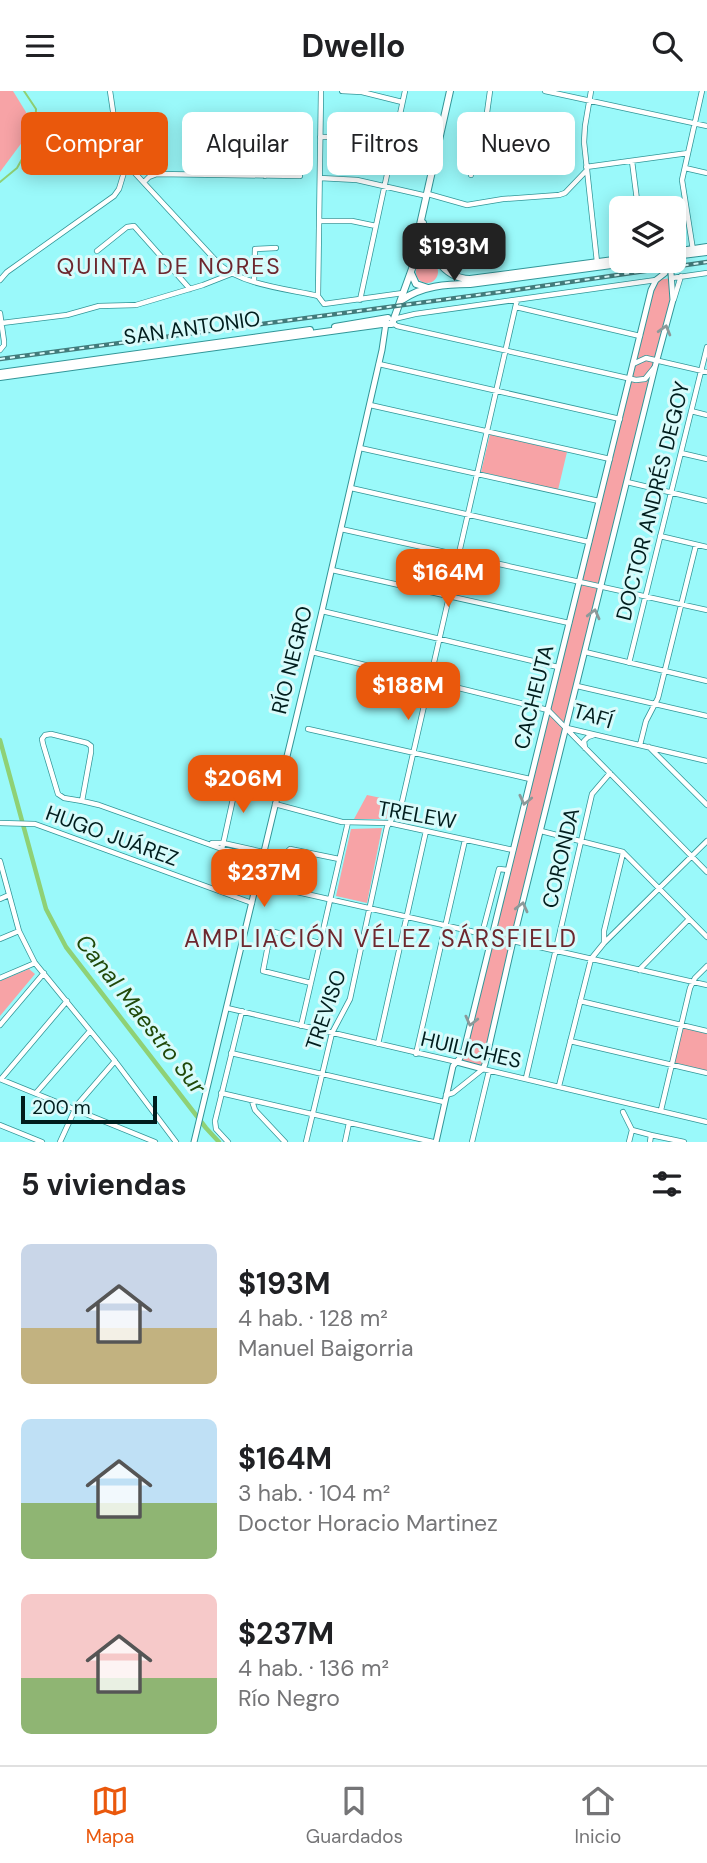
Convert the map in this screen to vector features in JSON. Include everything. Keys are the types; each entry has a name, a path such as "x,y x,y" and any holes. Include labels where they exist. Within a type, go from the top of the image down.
{"main road":[{"path":"391,322 418,252 419,229 450,91"},
{"path":"411,271 416,284 431,287 441,279 443,273 426,240 423,218"},
{"path":"686,253 707,249"},
{"path":"414,263 424,256 431,257 453,276 470,279 609,260"},
{"path":"400,303 407,296 431,287 609,265"},
{"name":"SAN ANTONIO","path":"0,375 391,322"}],"street":[{"path":"110,91 113,112"},
{"path":"321,91 318,296 324,304 403,293"},
{"path":"342,91 362,92 402,102"},
{"path":"400,112 405,91"},
{"path":"488,112 491,91"},
{"path":"545,91 707,126"},
{"path":"591,91 584,134 597,262"},
{"path":"693,251 683,185 702,91"},
{"path":"320,137 327,137"},
{"path":"320,178 349,179 384,185 467,205 559,195 569,190 586,169 688,153"},
{"path":"632,161 636,196"},
{"path":"685,168 707,173"},
{"path":"144,182 157,174 300,176"},
{"path":"0,280 7,272 114,196 123,175"},
{"path":"137,175 231,274 254,282 318,296"},
{"path":"360,299 386,175"},
{"path":"319,221 352,221 376,226"},
{"path":"97,251 127,227 134,226 190,289"},
{"path":"254,282 255,249 276,248"},
{"name":"CACHEUTA","path":"434,1142 453,1066 464,1050 652,290 656,280 665,273"},
{"name":"CACHEUTA","path":"486,1070 513,941 673,300 672,273"},
{"name":"SAN ANTONIO","path":"391,322 415,314 707,273"},
{"path":"2,323 67,315 92,307 135,305 231,274"},
{"path":"673,300 681,276"},
{"name":"TREVISO","path":"306,1142 332,1033 350,999 389,823 402,802 411,768 517,300"},
{"path":"516,307 640,336"},
{"path":"0,313 4,341 0,350"},
{"path":"391,322 397,326 636,380 645,379 656,364"},
{"name":"RÍO NEGRO","path":"194,1142 332,570 382,349 391,322"},
{"name":"DOCTOR ANDRÉS DEGOY","path":"629,663 691,411 704,372 707,347"},
{"path":"633,364 644,358 656,364 704,372"},
{"path":"379,364 620,419"},
{"path":"370,405 610,459"},
{"path":"691,411 707,415"},
{"path":"360,447 599,501"},
{"path":"681,453 707,459"},
{"path":"627,482 707,501"},
{"path":"351,488 589,542"},
{"path":"341,529 707,610"},
{"path":"660,536 707,547"},
{"path":"640,745 646,721 656,704 696,545"},
{"path":"332,570 569,624"},
{"path":"322,611 558,667"},
{"name":"TAFÍ","path":"312,652 548,710 566,728 707,761"},
{"path":"585,652 707,681"},
{"path":"577,686 707,716"},
{"path":"566,728 707,871"},
{"path":"308,729 530,779"},
{"path":"82,801 91,746 51,734 45,735 43,744 58,794 64,798 99,805 222,849 262,855"},
{"path":"586,748 586,738 595,735"},
{"path":"648,747 707,805"},
{"name":"CORONDA","path":"526,1078 593,792 610,773"},
{"path":"222,849 238,776"},
{"name":"TRELEW","path":"275,804 348,823 389,823 513,850"},
{"path":"301,1026 348,823"},
{"name":"HUGO JUÁREZ","path":"0,824 31,824 252,903"},
{"path":"378,1044 426,831"},
{"path":"541,831 623,852 707,937"},
{"path":"416,1053 465,840"},
{"path":"559,1086 591,959 707,841"},
{"path":"208,844 223,843 262,855"},
{"path":"339,859 290,849 287,852 281,887 492,936"},
{"path":"604,943 604,932 623,852"},
{"path":"0,861 19,931 35,963 115,1061 176,1142"},
{"path":"484,926 499,869 508,870"},
{"path":"0,899 9,895"},
{"path":"639,970 689,919"},
{"path":"0,939 19,931"},
{"path":"311,983 264,971 272,932 320,943"},
{"path":"513,941 707,985"},
{"path":"0,978 35,963"},
{"path":"661,1110 692,982 707,966"},
{"path":"0,1025 44,973"},
{"path":"67,1001 1,1079 155,1142"},
{"path":"580,1001 707,1031"},
{"name":"HUILICHES","path":"227,1008 707,1122"},
{"path":"228,1142 215,1126 242,1011"},
{"path":"36,1093 90,1031"},
{"path":"570,1041 707,1073"},
{"path":"231,1053 445,1099 486,1070"},
{"path":"60,1142 75,1109 115,1061"},
{"path":"472,1142 486,1070"},
{"path":"221,1093 434,1142"},
{"path":"252,1100 256,1110 285,1142"},
{"path":"623,1112 632,1130 629,1142"},
{"path":"345,1142 349,1123"},
{"path":"0,1125 42,1142"},
{"path":"632,1130 684,1142"},
{"path":"389,1142 391,1133"},
{"path":"650,1142 651,1135"}],"shaded area":[{"path":"0,91 13,91 26,112 21,112 21,144 0,172"},
{"path":"423,261 431,261 438,268 438,276 431,283 423,283 416,276 416,268"},
{"path":"672,278 673,300 483,1069 457,1062 656,280"},
{"path":"490,434 567,452 558,490 481,472"},
{"path":"367,795 400,802 386,819 354,819"},
{"path":"382,828 367,903 336,896 351,829"},
{"path":"29,969 35,974 0,1016 0,981"},
{"path":"683,1027 707,1032 707,1072 673,1064"}],"waterway":[{"path":"0,182 17,168 35,136 36,109 24,91"},
{"name":"Canal Maestro Sur","path":"0,740 46,909 66,947 219,1142"}],"railway":[{"path":"0,359 707,262"}],"district":[{"name":"QUINTA DE NORES","path":"169,266"},
{"name":"AMPLIACIÓN VÉLEZ SÁRSFIELD","path":"381,939"}]}
